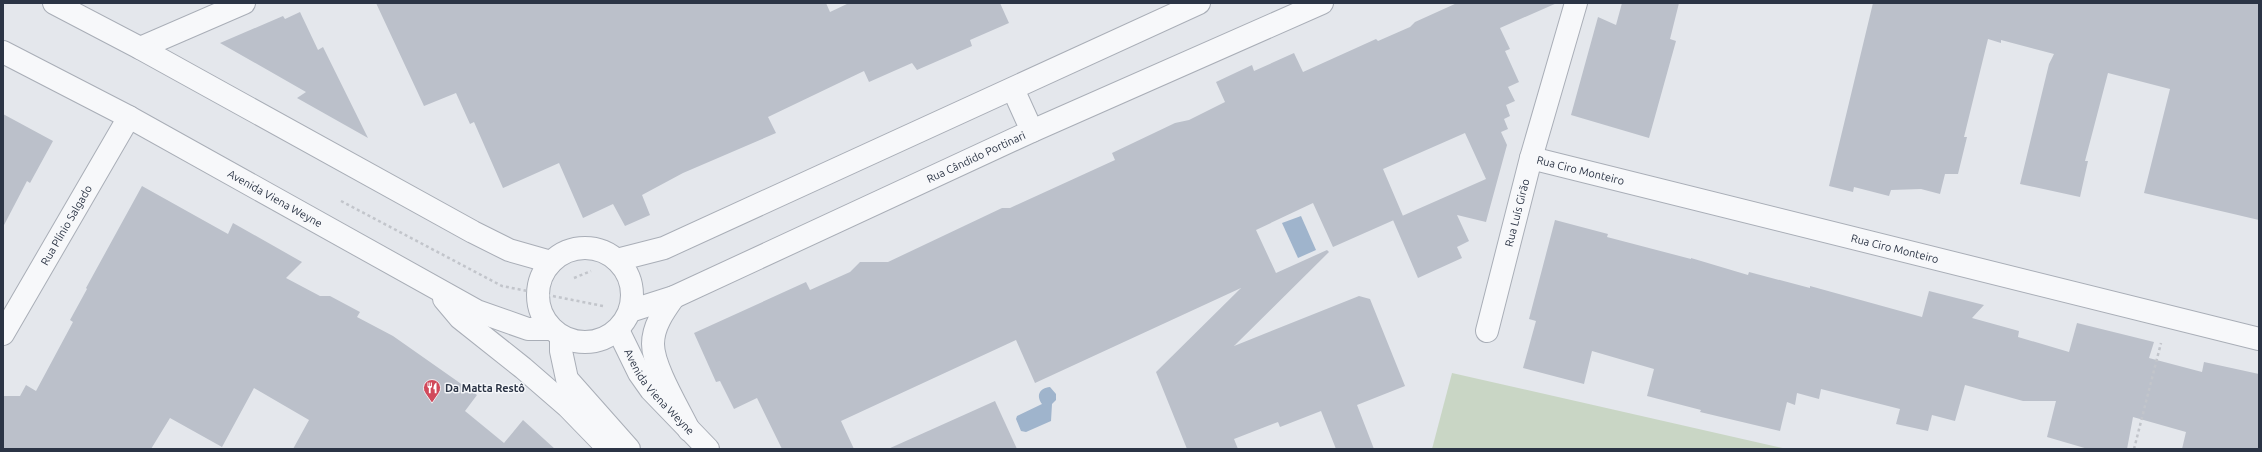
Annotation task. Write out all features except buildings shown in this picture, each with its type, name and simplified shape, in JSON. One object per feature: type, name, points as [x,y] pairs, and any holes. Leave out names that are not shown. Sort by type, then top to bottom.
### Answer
[{"type":"street","points":[[54,3],[140,48],[473,232],[510,250],[551,262]]},
{"type":"street","points":[[140,48],[244,3]]},
{"type":"street","points":[[617,260],[664,248],[1199,3]]},
{"type":"street","name":"Rua Cândido Portinari","points":[[630,311],[674,297],[1032,131],[1322,3]]},
{"type":"street","name":"Rua Luís Girão","points":[[1487,331],[1531,158],[1576,3]]},
{"type":"street","name":"Avenida Viena Weyne","points":[[3,52],[129,117],[477,311],[528,329],[556,333],[585,343],[603,340],[618,330],[639,373],[651,390],[708,449]]},
{"type":"street","points":[[1013,89],[1032,131]]},
{"type":"street","name":"Rua Plínio Salgado","points":[[3,334],[129,117]]},
{"type":"street","name":"Rua Ciro Monteiro","points":[[1531,158],[2259,339]]},
{"type":"street","points":[[618,330],[630,311],[633,293],[628,275],[617,260],[602,251],[583,248],[566,252],[551,262],[541,278],[541,314],[556,333],[567,379],[629,449]]},
{"type":"street","points":[[436,288],[460,318],[523,368],[568,407],[603,443],[614,449]]},
{"type":"street","points":[[674,297],[660,319],[653,345],[655,356],[665,382],[689,430]]},
{"type":"path","points":[[335,198],[502,286],[542,292],[630,311]]},
{"type":"path","points":[[567,281],[617,260]]},
{"type":"path","points":[[2134,449],[2167,317]]},
{"type":"green space","points":[[1452,373],[1787,449],[1432,449]]},
{"type":"water","points":[[1301,216],[1316,250],[1298,258],[1282,223]]},
{"type":"water","points":[[1050,387],[1056,394],[1056,400],[1052,404],[1051,421],[1026,432],[1021,431],[1016,419],[1017,416],[1042,404],[1039,395],[1043,389]]},
{"type":"place","name":"Da Matta Restô","points":[[432,403]]}]
